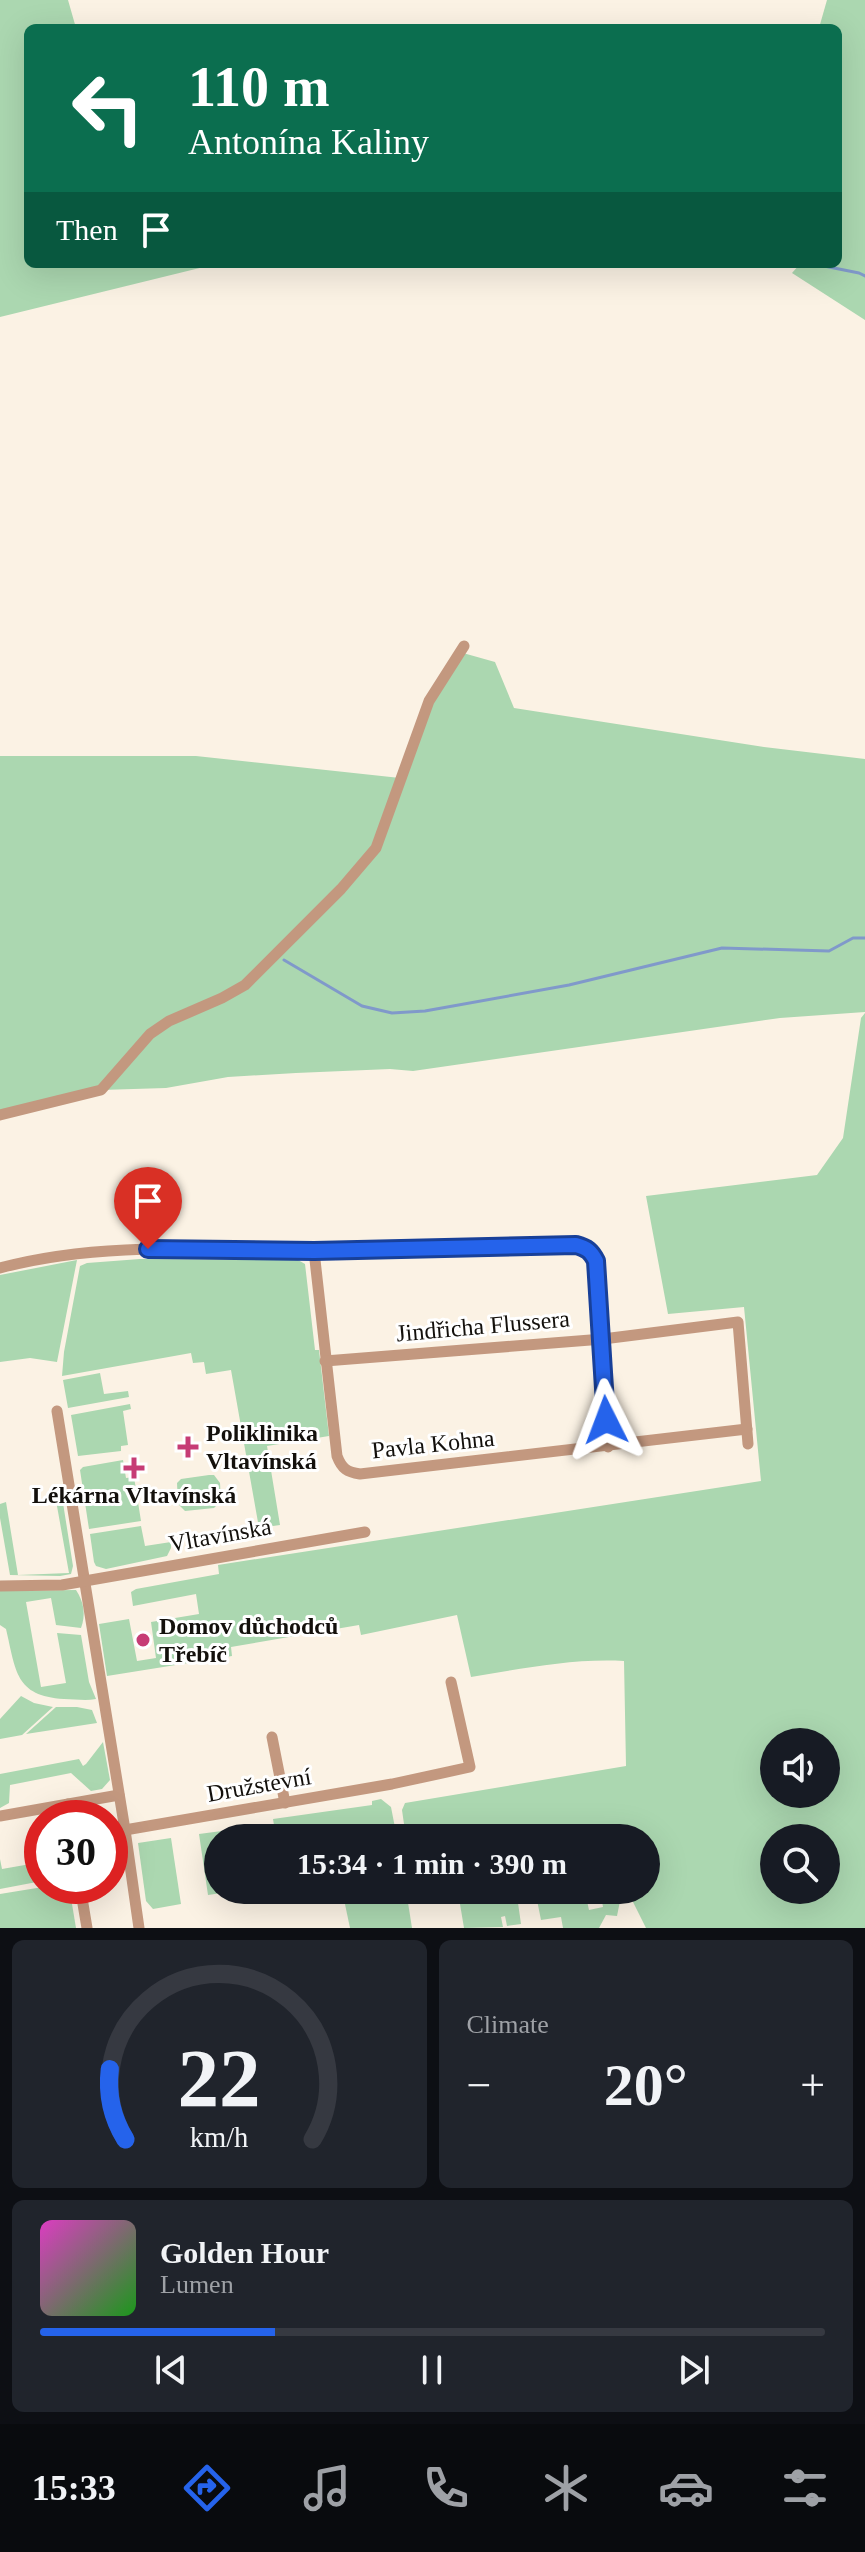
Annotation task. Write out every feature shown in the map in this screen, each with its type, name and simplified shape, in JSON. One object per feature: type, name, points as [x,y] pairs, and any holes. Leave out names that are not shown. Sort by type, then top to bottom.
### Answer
[{"type":"street","points":[[0,1115],[101,1090],[150,1034],[169,1021],[245,985],[341,889],[376,848],[429,701],[464,646]]},
{"type":"street","points":[[0,1268],[80,1253],[134,1250],[586,1247],[596,1261],[608,1447]]},
{"type":"street","name":"Pavla Kohna","points":[[314,1251],[337,1456],[348,1472],[360,1474],[747,1429]]},
{"type":"street","name":"Jindřicha Flussera","points":[[325,1361],[603,1339],[739,1316],[748,1444]]},
{"type":"street","points":[[57,1411],[120,1800]]},
{"type":"street","name":"Vltavínská","points":[[0,1586],[62,1585],[365,1532]]},
{"type":"street","name":"Družstevní","points":[[128,1829],[392,1784],[470,1767],[451,1682]]},
{"type":"street","points":[[272,1737],[285,1803]]},
{"type":"street","points":[[91,1800],[119,1795]]},
{"type":"street","points":[[0,1816],[24,1812]]},
{"type":"street","points":[[128,1851],[139,1928]]},
{"type":"street","points":[[83,1904],[87,1928]]},
{"type":"green space","points":[[0,0],[68,0],[75,24],[24,24],[24,268],[200,268],[0,317]]},
{"type":"green space","points":[[827,0],[865,0],[865,320],[792,273],[796,268],[842,268],[842,24],[820,24]]},
{"type":"green space","points":[[463,653],[495,662],[514,708],[764,747],[865,759],[865,1012],[780,1018],[413,1071],[390,1069],[228,1077],[166,1088],[101,1090],[0,1115],[0,756],[196,756],[400,778],[429,701]]},
{"type":"green space","points":[[865,1013],[865,1928],[646,1928],[634,1904],[660,1904],[660,1824],[404,1824],[402,1810],[405,1803],[626,1766],[624,1661],[566,1663],[471,1677],[457,1615],[361,1635],[359,1625],[231,1647],[232,1656],[107,1676],[99,1624],[129,1619],[137,1661],[156,1658],[151,1622],[199,1614],[196,1594],[133,1606],[131,1592],[136,1589],[219,1574],[218,1565],[761,1481],[744,1307],[668,1314],[646,1196],[817,1175],[843,1138],[861,1018]]},
{"type":"green space","points":[[140,1259],[298,1260],[305,1264],[329,1436],[267,1446],[280,1525],[259,1528],[231,1370],[206,1374],[204,1362],[193,1363],[191,1353],[62,1376],[80,1266]]},
{"type":"green space","points":[[77,1260],[57,1362],[30,1358],[0,1362],[0,1275]]},
{"type":"green space","points":[[100,1373],[104,1394],[128,1391],[129,1397],[68,1408],[63,1380]]},
{"type":"green space","points":[[130,1404],[131,1409],[123,1411],[128,1445],[121,1446],[121,1451],[78,1456],[71,1415]]},
{"type":"green space","points":[[123,1460],[126,1478],[134,1477],[141,1521],[89,1529],[80,1470]]},
{"type":"green space","points":[[214,1475],[220,1483],[221,1501],[214,1508],[185,1511],[178,1504],[177,1483],[181,1479]]},
{"type":"green space","points":[[55,1495],[62,1496],[73,1566],[71,1574],[60,1576],[10,1575],[0,1518],[0,1504],[6,1502],[18,1575],[69,1573]]},
{"type":"green space","points":[[141,1526],[145,1546],[171,1542],[167,1556],[106,1569],[96,1566],[90,1534]]},
{"type":"green space","points":[[76,1590],[83,1609],[81,1628],[56,1625],[51,1598],[26,1602],[41,1687],[66,1683],[57,1633],[81,1635],[89,1682],[96,1699],[48,1697],[27,1687],[16,1669],[6,1629],[0,1625],[0,1591]]},
{"type":"green space","points":[[21,1696],[53,1707],[22,1735],[0,1739],[0,1719]]},
{"type":"green space","points":[[56,1707],[92,1710],[97,1723],[26,1734]]},
{"type":"green space","points":[[103,1742],[110,1780],[102,1789],[91,1791],[71,1773],[10,1785],[9,1803],[0,1808],[0,1774],[79,1759],[83,1766]]},
{"type":"green space","points":[[381,1799],[391,1807],[394,1824],[274,1824],[273,1819],[372,1805],[372,1801]]},
{"type":"green space","points":[[204,1833],[204,1868],[199,1834]]},
{"type":"green space","points":[[171,1838],[181,1904],[153,1909],[146,1901],[138,1843]]},
{"type":"green space","points":[[0,1859],[2,1869],[24,1865],[24,1884],[0,1889]]},
{"type":"green space","points":[[24,1890],[24,1904],[72,1904],[76,1928],[0,1928],[0,1894]]},
{"type":"green space","points":[[345,1904],[408,1904],[412,1928],[350,1928]]},
{"type":"green space","points":[[460,1904],[518,1904],[521,1924],[507,1926],[505,1916],[501,1917],[503,1927],[464,1928]]},
{"type":"green space","points":[[538,1904],[588,1904],[589,1910],[603,1907],[602,1904],[619,1904],[617,1916],[606,1915],[599,1928],[563,1928],[561,1917],[541,1920]]},
{"type":"waterway","points":[[834,268],[865,276]]},
{"type":"waterway","points":[[284,960],[362,1006],[392,1013],[425,1011],[569,985],[722,948],[829,951],[853,938],[865,938]]},
{"type":"place","name":"Poliklinika Vltavínská","points":[[188,1447]]},
{"type":"place","name":"Lékárna Vltavínská","points":[[134,1468]]},
{"type":"place","name":"Domov důchodců Třebíč","points":[[143,1640]]},
{"type":"route","points":[[148,1249],[314,1251],[586,1247],[596,1261],[606,1420]]}]
